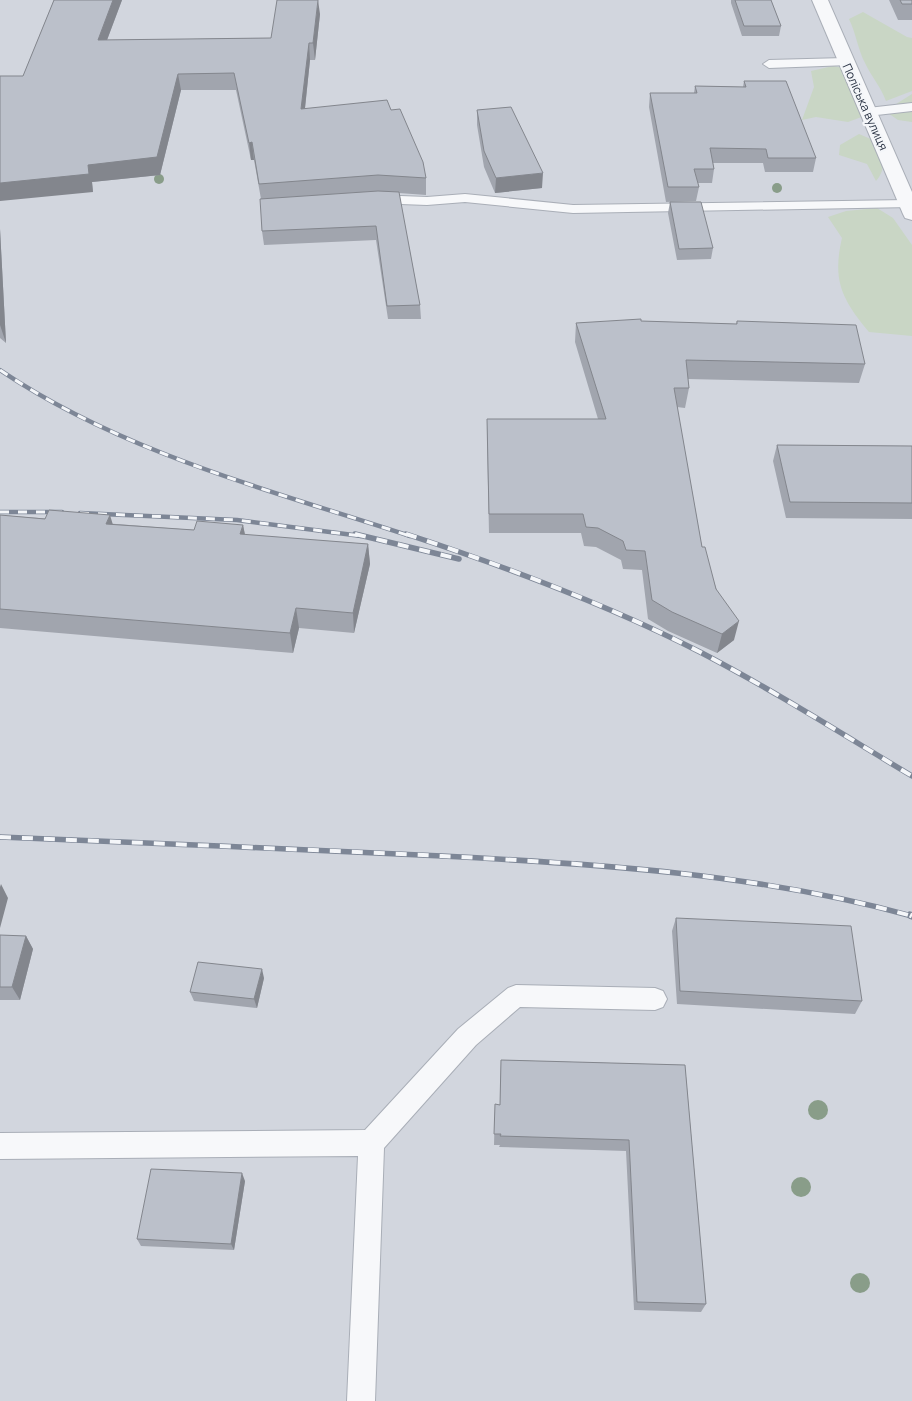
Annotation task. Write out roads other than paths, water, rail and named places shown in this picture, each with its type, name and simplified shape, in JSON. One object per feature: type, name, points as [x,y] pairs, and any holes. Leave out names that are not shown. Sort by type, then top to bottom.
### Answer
[{"type":"street","name":"Поліська вулиця","points":[[820,0],[845,62],[910,209]]},
{"type":"lane","points":[[769,64],[845,62]]},
{"type":"lane","points":[[868,112],[912,107]]},
{"type":"lane","points":[[359,200],[379,198],[428,201],[465,198],[573,210],[910,209]]},
{"type":"lane","points":[[361,1401],[371,1143],[467,1037],[516,996],[655,999]]},
{"type":"lane","points":[[0,1146],[371,1143]]},
{"type":"railway","points":[[0,370],[47,399],[147,447],[251,485],[410,536]]},
{"type":"railway","points":[[0,512],[62,512]]},
{"type":"railway","points":[[80,513],[237,520],[361,536]]},
{"type":"railway","points":[[355,534],[459,559]]},
{"type":"railway","points":[[406,534],[556,587],[665,635],[700,652],[807,712],[912,776]]},
{"type":"railway","points":[[0,837],[442,856],[620,867],[679,873],[796,890],[912,916],[910,915]]}]
